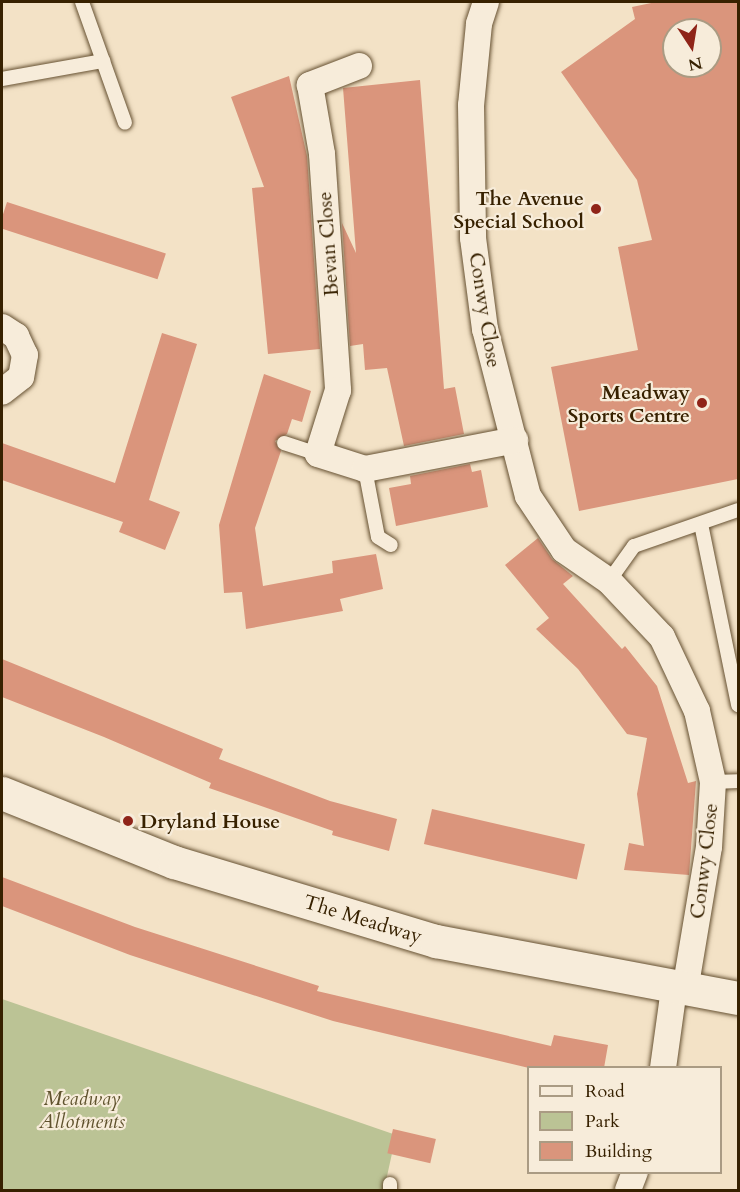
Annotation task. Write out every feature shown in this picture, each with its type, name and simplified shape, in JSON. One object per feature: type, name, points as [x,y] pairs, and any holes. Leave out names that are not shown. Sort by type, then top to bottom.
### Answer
[{"type":"street","name":"Conwy Close","points":[[486,2],[479,24],[471,105],[474,238],[485,329],[528,496],[564,550],[609,581],[662,637],[697,711],[713,782],[710,848],[663,1066]]},
{"type":"street","name":"Bevan Close","points":[[318,454],[338,390],[322,154],[310,85],[359,66]]},
{"type":"street","points":[[2,327],[16,336],[25,355],[21,376],[2,392]]},
{"type":"street","points":[[318,454],[365,469],[514,440]]},
{"type":"street","name":"The Meadway","points":[[2,793],[174,862],[425,938],[680,990],[738,998]]},
{"type":"street","points":[[628,1191],[635,1174]]},
{"type":"lane","points":[[81,2],[125,123]]},
{"type":"lane","points":[[2,80],[103,62]]},
{"type":"lane","points":[[284,443],[318,454]]},
{"type":"lane","points":[[365,469],[378,537],[391,545]]},
{"type":"lane","points":[[609,581],[634,546],[738,510]]},
{"type":"lane","points":[[701,524],[738,705]]},
{"type":"lane","points":[[713,782],[738,781]]},
{"type":"green space","name":"Meadway Allotments","points":[[2,999],[396,1135],[384,1190],[2,1190]]},
{"type":"building","points":[[656,2],[738,2],[738,479],[579,511],[551,367],[638,350],[618,247],[652,240],[637,180],[561,72],[635,19],[632,7]]},
{"type":"building","points":[[289,76],[307,156],[320,349],[268,354],[252,188],[264,187],[231,97]]},
{"type":"building","points":[[420,80],[444,389],[455,387],[464,434],[404,446],[387,368],[365,370],[363,344],[350,346],[342,223],[356,253],[343,88]]},
{"type":"building","points":[[7,202],[166,254],[157,279],[2,229],[2,217]]},
{"type":"building","points":[[162,333],[197,344],[149,500],[180,512],[165,550],[119,532],[123,522],[2,480],[2,443],[115,483]]},
{"type":"building","points":[[264,374],[311,391],[302,422],[292,419],[287,434],[275,441],[281,451],[255,528],[263,586],[333,573],[332,561],[376,554],[383,589],[340,599],[343,611],[246,629],[242,592],[224,593],[219,525]]},
{"type":"building","points":[[470,464],[472,472],[481,470],[488,507],[396,526],[389,488],[411,484],[410,476]]},
{"type":"building","points":[[538,538],[552,559],[573,576],[563,584],[622,649],[625,646],[657,686],[688,783],[696,781],[689,875],[624,870],[629,843],[644,846],[637,794],[647,738],[627,734],[578,669],[536,629],[549,618],[505,565]]},
{"type":"building","points":[[2,659],[223,749],[219,759],[330,801],[397,819],[389,851],[332,835],[333,831],[209,788],[211,783],[104,737],[2,697]]},
{"type":"building","points":[[432,809],[585,844],[577,879],[424,844]]},
{"type":"building","points":[[2,877],[135,927],[319,986],[317,991],[551,1046],[554,1035],[608,1045],[604,1066],[527,1068],[333,1021],[130,955],[2,906]]},
{"type":"building","points":[[393,1129],[436,1139],[430,1163],[387,1153]]},
{"type":"place","name":"The Avenue Special School","points":[[596,209]]},
{"type":"place","name":"Meadway Sports Centre","points":[[702,403]]},
{"type":"place","name":"Dryland House","points":[[128,821]]}]
